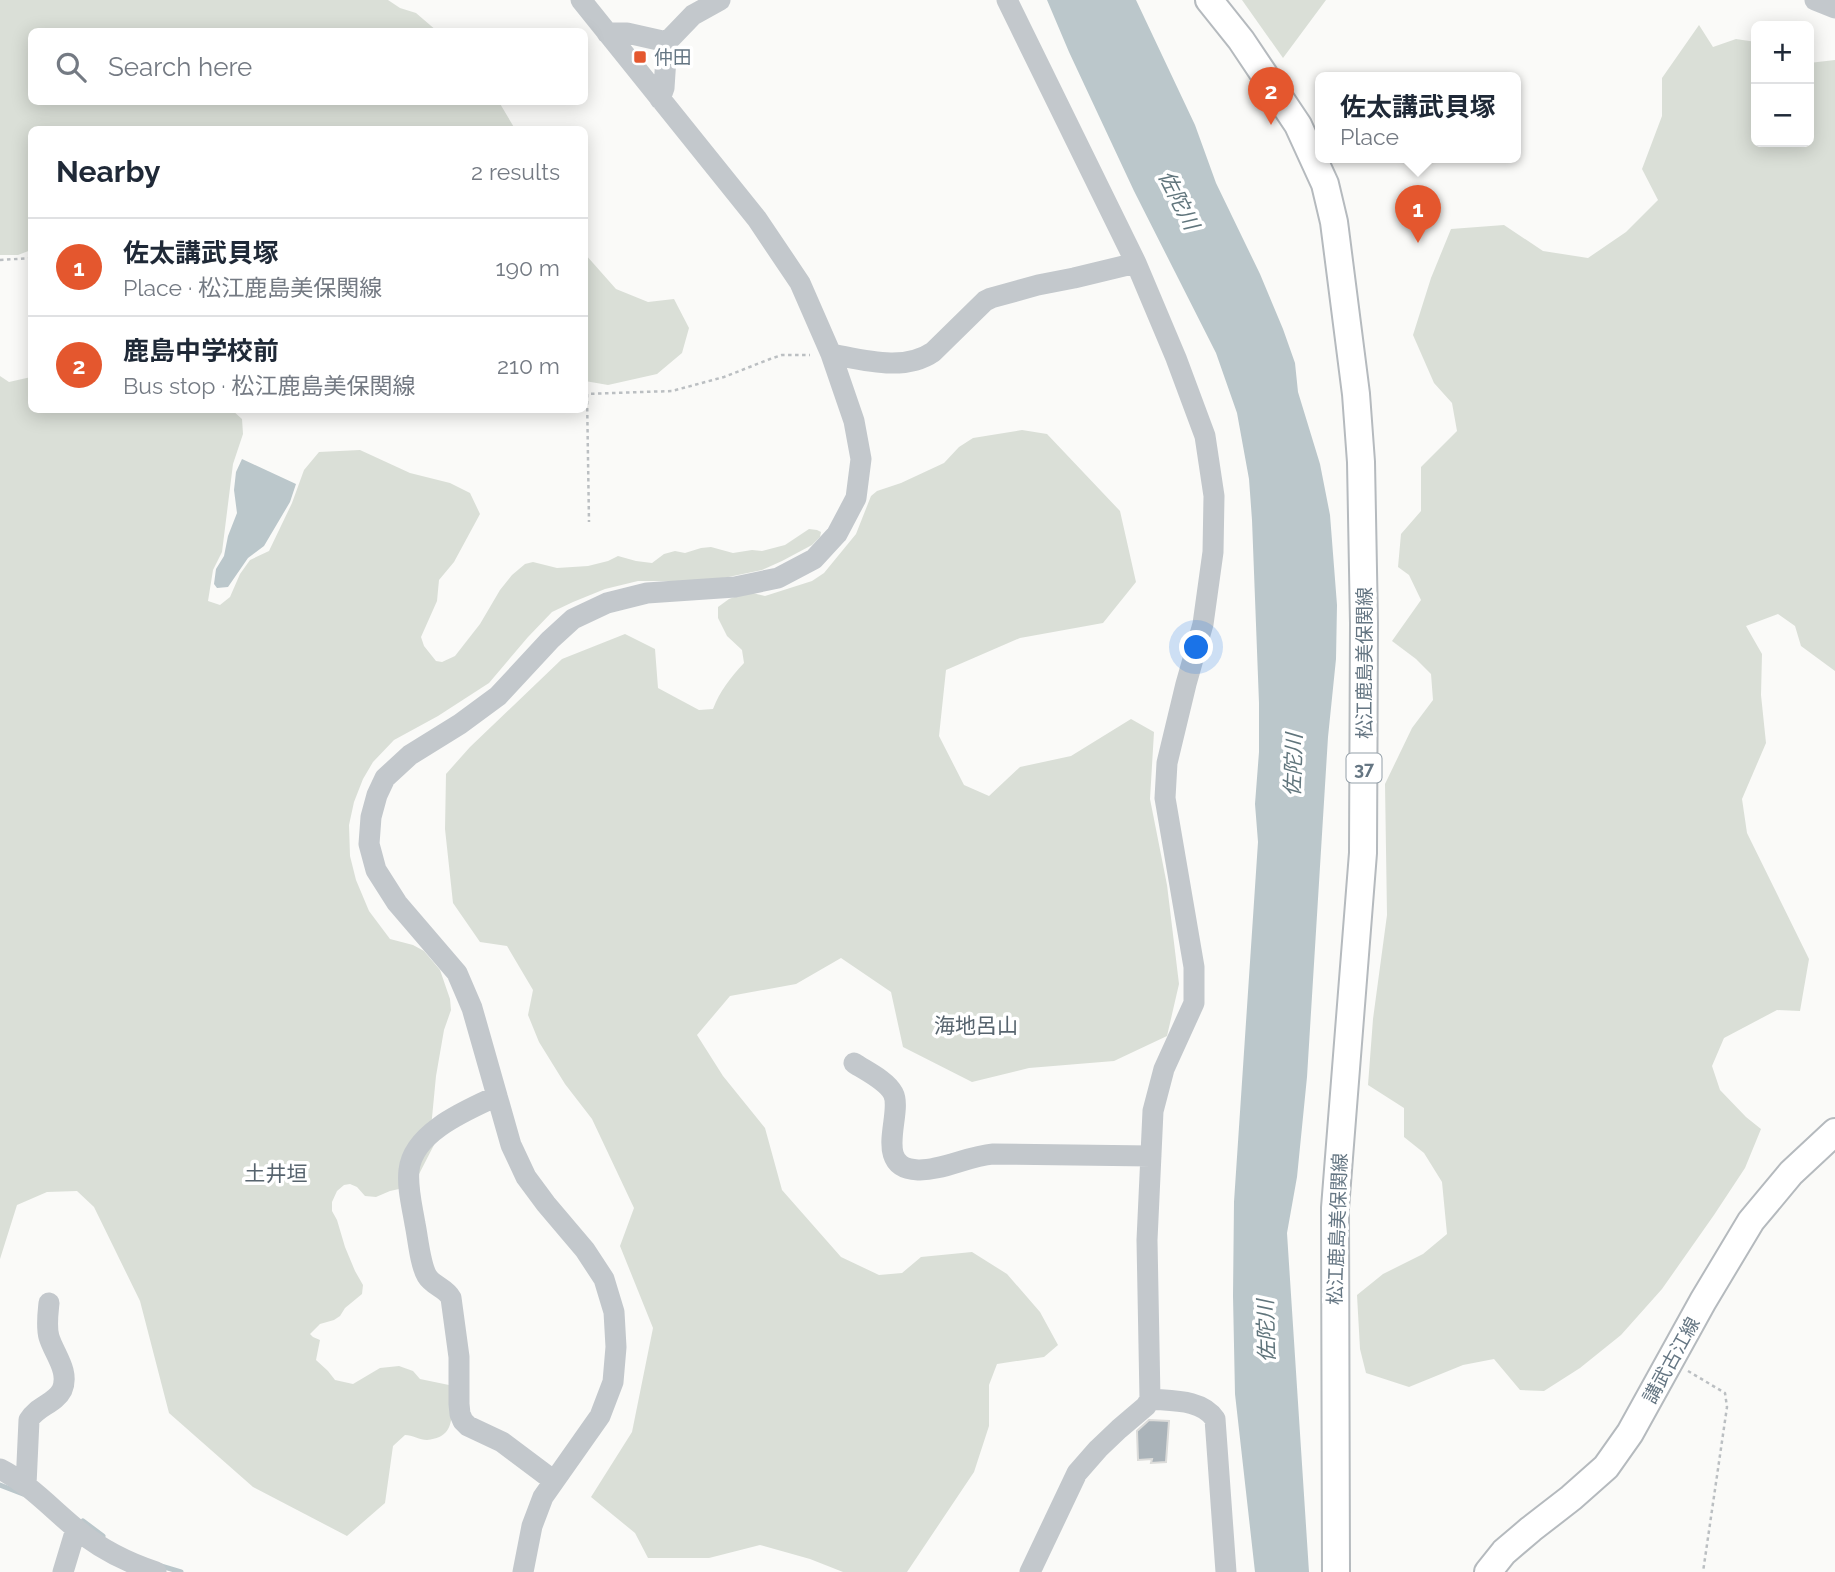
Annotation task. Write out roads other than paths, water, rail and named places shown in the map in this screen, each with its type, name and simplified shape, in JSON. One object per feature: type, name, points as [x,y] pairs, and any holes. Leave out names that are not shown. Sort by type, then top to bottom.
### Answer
[{"type":"main road","name":"松江鹿島美保関線","points":[[1209,0],[1241,40],[1298,125],[1315,162]]},
{"type":"main road","name":"松江鹿島美保関線","points":[[1315,163],[1325,184],[1336,234],[1356,394],[1361,463],[1364,623],[1363,853],[1335,1208],[1336,1572]]},
{"type":"main road","name":"講武古江線","points":[[1488,1572],[1504,1552],[1606,1467],[1630,1433],[1751,1221],[1791,1173],[1835,1132]]},
{"type":"street","points":[[523,1572],[543,1496],[600,1416],[613,1382],[616,1348],[614,1312],[604,1279],[526,1177],[511,1145],[472,1008],[457,974],[397,903],[376,870],[369,844],[370,817],[386,778],[410,755],[460,724],[498,695],[573,619],[607,603],[647,593],[735,587],[778,578],[814,559],[837,534],[856,498],[860,459],[854,421],[831,354],[800,283],[765,229],[581,0]]},
{"type":"street","points":[[660,99],[664,88],[667,42],[693,15],[720,0]]},
{"type":"street","points":[[1007,0],[1136,263],[1176,358],[1205,436],[1214,496],[1213,552],[1203,624],[1167,762],[1165,798],[1194,967],[1194,1003],[1164,1069],[1153,1111],[1147,1240],[1150,1399],[1077,1473],[1031,1572]]},
{"type":"street","points":[[1815,0],[1835,8]]},
{"type":"street","points":[[607,33],[627,33],[667,42]]},
{"type":"street","points":[[831,354],[886,363],[916,361],[933,352],[991,298],[1136,263]]},
{"type":"street","points":[[854,1063],[883,1083],[895,1096],[892,1148],[897,1162],[905,1168],[920,1170],[992,1154],[1151,1156]]},
{"type":"street","points":[[497,1096],[448,1121],[417,1148],[409,1167],[411,1205],[428,1277],[443,1287],[452,1298],[459,1357],[459,1404],[463,1421],[502,1442],[554,1481]]},
{"type":"street","points":[[32,1491],[29,1420],[34,1412],[59,1395],[64,1379],[62,1367],[48,1334],[49,1303]]},
{"type":"street","points":[[1150,1399],[1198,1406],[1211,1413],[1215,1419],[1226,1572]]},
{"type":"street","points":[[0,1469],[11,1474],[100,1547],[139,1567],[156,1572]]},
{"type":"street","points":[[63,1572],[76,1529]]},
{"type":"water","name":"佐陀川","points":[[1047,0],[1136,0],[1195,125],[1216,183],[1283,329],[1295,363],[1298,392],[1320,464],[1330,515],[1337,605],[1336,659],[1328,737],[1307,1077],[1297,1177],[1287,1233],[1309,1572],[1255,1572],[1235,1394],[1234,1202],[1258,842],[1255,804],[1259,703],[1249,479],[1237,413],[1216,353],[1134,191]]},
{"type":"water","points":[[242,459],[296,484],[290,502],[264,546],[248,558],[228,587],[217,588],[214,584],[216,569],[224,556],[237,513],[234,490],[236,472]]},
{"type":"waterway","points":[[0,1485],[23,1494]]},
{"type":"waterway","points":[[83,1521],[103,1536]]},
{"type":"waterway","points":[[161,1566],[181,1572]]},
{"type":"place","name":"仲田","points":[[640,57]]},
{"type":"place","name":"鹿島中学校前","points":[[1271,125]]},
{"type":"place","name":"佐太講武貝塚","points":[[1418,243]]},
{"type":"district","name":"海地呂山","points":[[976,1025]]},
{"type":"district","name":"土井垣","points":[[276,1173]]}]
